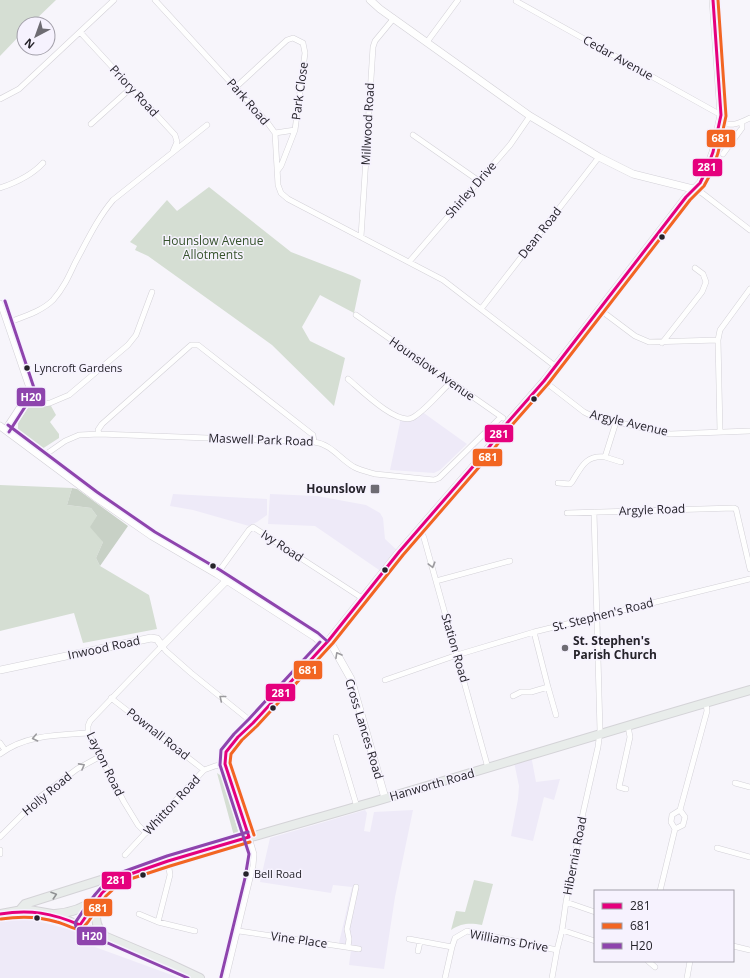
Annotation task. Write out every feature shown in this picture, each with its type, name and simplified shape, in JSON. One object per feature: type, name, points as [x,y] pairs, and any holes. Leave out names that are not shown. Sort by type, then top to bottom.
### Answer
[{"type":"main road","name":"Hanworth Road","points":[[78,924],[114,881],[124,875],[750,690]]},
{"type":"main road","name":"Hanworth Road","points":[[0,914],[19,911],[25,904],[101,880],[109,879],[114,881]]},
{"type":"main road","name":"Hanworth Road","points":[[52,914],[62,914],[72,911],[93,902],[102,895]]},
{"type":"main road","points":[[102,895],[97,911],[96,922],[98,928],[106,937]]},
{"type":"main road","points":[[78,924],[84,912],[93,902]]},
{"type":"main road","points":[[19,911],[29,910],[52,914],[200,978]]},
{"type":"street","points":[[0,99],[19,90],[114,0]]},
{"type":"street","name":"Park Road","points":[[155,0],[236,87],[275,133],[278,185],[281,192],[288,199],[444,280],[555,366]]},
{"type":"street","points":[[370,0],[530,116],[599,157],[634,174],[694,189],[702,193],[750,230]]},
{"type":"street","points":[[427,42],[458,0]]},
{"type":"street","points":[[226,978],[239,931],[253,866],[254,854],[225,764],[226,752],[238,737],[253,723],[327,643],[362,598],[483,455],[508,422],[544,381],[686,197],[700,183],[713,152],[720,119],[718,52],[713,0]]},
{"type":"street","name":"Cedar Avenue","points":[[516,1],[720,119]]},
{"type":"street","name":"Millwood Road","points":[[361,237],[372,47],[375,41],[394,18]]},
{"type":"street","name":"Priory Road","points":[[80,32],[175,135],[177,142],[171,154]]},
{"type":"street","name":"Park Close","points":[[236,87],[287,40],[293,38],[302,43],[305,53],[295,130],[278,170]]},
{"type":"street","points":[[91,124],[132,88]]},
{"type":"street","name":"Shirley Drive","points":[[409,262],[510,145],[530,116]]},
{"type":"street","points":[[720,119],[732,125],[750,118]]},
{"type":"street","points":[[723,154],[742,128],[742,122]]},
{"type":"street","points":[[7,323],[38,311],[52,301],[62,288],[102,213],[113,200],[207,125]]},
{"type":"street","name":"Park Close","points":[[275,133],[295,130]]},
{"type":"street","points":[[413,135],[479,181]]},
{"type":"street","name":"Dean Road","points":[[481,309],[599,157]]},
{"type":"street","points":[[0,188],[14,183],[43,163]]},
{"type":"street","points":[[662,343],[702,292],[706,282],[703,274],[695,268]]},
{"type":"street","points":[[720,432],[718,340],[720,330],[750,289]]},
{"type":"street","points":[[26,397],[44,404],[50,404],[69,395],[128,345],[136,335],[152,292]]},
{"type":"street","points":[[0,303],[29,388],[26,397],[3,427],[94,496],[152,536],[227,580],[315,637],[327,643]]},
{"type":"street","points":[[599,309],[635,336],[649,342],[662,343],[718,340]]},
{"type":"street","name":"Hounslow Avenue","points":[[356,315],[450,383],[508,422]]},
{"type":"street","points":[[99,434],[98,430],[102,424],[191,345],[198,345],[313,435],[314,442]]},
{"type":"street","points":[[348,379],[389,412],[406,419],[421,411],[450,383]]},
{"type":"street","name":"Argyle Avenue","points":[[544,381],[584,412],[592,416],[616,422],[670,434],[750,431]]},
{"type":"street","name":"Maswell Park Road","points":[[42,457],[65,441],[79,435],[99,434],[314,442],[326,445],[353,466],[366,472],[434,480],[439,478],[501,417]]},
{"type":"street","points":[[605,457],[616,422]]},
{"type":"street","points":[[558,483],[570,484],[588,460],[600,456],[621,462]]},
{"type":"street","name":"Argyle Road","points":[[567,513],[734,508],[736,509],[750,569]]},
{"type":"street","name":"Hibernia Road","points":[[552,978],[583,813],[598,747],[599,734],[594,512]]},
{"type":"street","name":"Ivy Road","points":[[217,574],[249,530],[253,527],[362,598]]},
{"type":"street","name":"Station Road","points":[[420,528],[488,768]]},
{"type":"street","points":[[436,581],[510,561]]},
{"type":"street","points":[[227,580],[162,646],[191,673],[253,723]]},
{"type":"street","name":"St. Stephen's Road","points":[[385,680],[457,655],[534,632],[750,580]]},
{"type":"street","points":[[534,632],[556,715]]},
{"type":"street","name":"Inwood Road","points":[[0,670],[151,638],[157,639],[162,646]]},
{"type":"street","name":"Cross Lances Road","points":[[327,643],[351,679],[385,798]]},
{"type":"street","name":"Layton Road","points":[[146,833],[138,825],[99,757],[88,733],[88,726],[90,721],[111,698],[162,646]]},
{"type":"street","points":[[513,696],[520,692],[531,692],[548,687]]},
{"type":"street","name":"Pownall Road","points":[[111,698],[204,770]]},
{"type":"street","points":[[660,890],[675,829],[671,822],[672,815],[680,810],[707,711],[706,702]]},
{"type":"street","points":[[626,789],[619,787],[630,737],[628,726]]},
{"type":"street","points":[[0,754],[24,741],[44,736],[88,733]]},
{"type":"street","points":[[336,737],[357,807]]},
{"type":"street","points":[[0,743],[5,750]]},
{"type":"street","name":"Holly Road","points":[[0,837],[40,797],[77,769],[99,757]]},
{"type":"street","name":"Whitton Road","points":[[125,855],[204,770],[225,764]]},
{"type":"street","points":[[735,783],[750,786]]},
{"type":"street","points":[[675,829],[683,825],[685,817],[680,810]]},
{"type":"street","points":[[718,848],[750,857]]},
{"type":"street","points":[[158,922],[170,875],[168,861]]},
{"type":"street","points":[[348,947],[349,939],[347,929],[356,887]]},
{"type":"street","points":[[566,902],[594,912]]},
{"type":"street","points":[[139,914],[158,922],[195,931]]},
{"type":"street","points":[[562,930],[594,942]]},
{"type":"street","name":"Vine Place","points":[[239,931],[360,949]]},
{"type":"street","name":"Williams Drive","points":[[445,978],[455,938],[467,931],[557,950]]},
{"type":"street","points":[[409,939],[452,947]]},
{"type":"street","points":[[418,951],[420,942]]},
{"type":"street","points":[[734,946],[750,950]]},
{"type":"street","points":[[649,962],[655,967]]},
{"type":"street","points":[[687,978],[690,962]]},
{"type":"shaded area","points":[[421,411],[467,444],[440,470],[434,473],[390,470],[401,418],[406,419]]},
{"type":"shaded area","points":[[72,488],[77,489],[128,526],[100,566],[96,558],[103,542],[90,527],[97,516],[91,508],[67,505]]},
{"type":"shaded area","points":[[173,494],[267,499],[267,515],[249,526],[193,510],[170,506]]},
{"type":"shaded area","points":[[270,494],[317,496],[366,505],[380,513],[383,518],[385,539],[399,552],[382,572],[315,526],[268,524]]},
{"type":"shaded area","points":[[531,755],[536,782],[560,779],[554,800],[544,797],[533,841],[511,836],[519,786],[514,762]]},
{"type":"shaded area","points":[[365,810],[367,813],[364,831],[370,832],[374,812],[413,810],[395,897],[384,969],[349,965],[351,950],[338,947],[352,887],[333,885],[331,893],[260,882],[270,838]]},
{"type":"shaded area","points":[[26,918],[79,933],[95,947],[180,978],[0,978],[0,922],[11,919]]},
{"type":"green space","points":[[0,0],[56,0],[39,16],[16,16],[16,39],[0,56]]},
{"type":"green space","name":"Hounslow Avenue Allotments","points":[[209,187],[291,252],[361,280],[354,313],[320,295],[302,327],[310,341],[345,358],[334,406],[272,345],[148,256],[135,250],[137,246],[130,242],[167,200],[177,211]]},
{"type":"green space","points":[[29,406],[51,406],[56,415],[50,422],[59,434],[59,438],[42,449],[18,430],[18,423]]},
{"type":"green space","points":[[0,485],[72,488],[67,505],[91,508],[97,516],[103,542],[96,558],[100,566],[149,595],[157,629],[83,643],[74,613],[0,631]]},
{"type":"green space","points":[[217,773],[223,777],[238,831],[234,836]]},
{"type":"green space","points":[[474,880],[493,884],[482,925],[466,924],[451,930],[456,911],[465,912]]},
{"type":"transit line","name":"281","points":[[249,837],[225,764],[226,752],[238,737],[253,723],[329,640],[399,552],[483,455],[508,422],[544,381],[686,197],[700,183],[713,152],[721,115],[713,0]]},
{"type":"transit line","name":"681","points":[[254,835],[230,763],[231,754],[242,740],[257,726],[333,643],[403,555],[487,458],[512,425],[548,384],[690,200],[704,186],[711,173],[718,153],[726,116],[718,0]]},
{"type":"transit line","name":"H20","points":[[5,301],[34,388],[30,399],[9,432]]},
{"type":"transit line","name":"H20","points":[[8,425],[97,492],[155,532],[220,570],[318,633],[327,641]]},
{"type":"transit line","name":"H20","points":[[221,977],[245,878],[249,854],[220,765],[221,750],[234,734],[320,642]]},
{"type":"transit line","name":"H20","points":[[188,978],[78,930],[75,923],[99,890],[117,874],[167,856],[248,832]]},
{"type":"transit line","name":"281","points":[[0,914],[21,912],[41,913],[80,925],[102,893],[119,878],[168,861],[249,837]]},
{"type":"transit line","name":"681","points":[[1,919],[15,917],[36,918],[50,920],[81,930],[106,896],[121,882],[250,842]]},
{"type":"place","name":"Lyncroft Gardens","points":[[27,368]]},
{"type":"place","name":"Hounslow","points":[[375,489]]},
{"type":"place","name":"St. Stephen's Parish Church","points":[[565,648]]},
{"type":"place","name":"Bell Road","points":[[246,874]]}]
